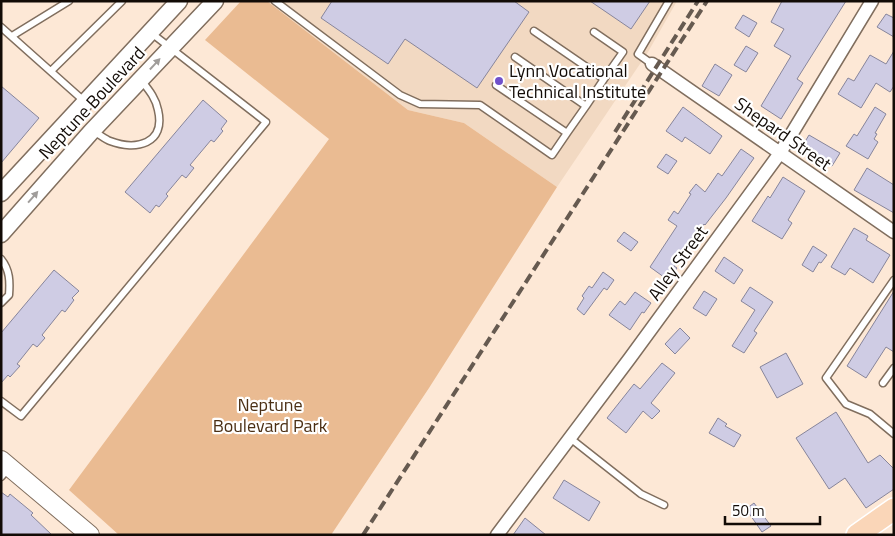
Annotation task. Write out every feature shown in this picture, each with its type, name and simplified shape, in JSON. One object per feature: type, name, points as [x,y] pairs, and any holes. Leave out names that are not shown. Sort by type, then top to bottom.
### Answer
[{"type":"highway","points":[[857,535],[894,509]]},
{"type":"main road","points":[[4,468],[90,535]]},
{"type":"street","name":"Neptune Boulevard","points":[[1,193],[179,1]]},
{"type":"street","name":"Neptune Boulevard","points":[[1,234],[92,130],[215,1]]},
{"type":"street","name":"Alley Street","points":[[497,535],[630,358],[780,153],[872,1]]},
{"type":"street","name":"Shepard Street","points":[[652,64],[894,232]]},
{"type":"lane","points":[[12,36],[69,1]]},
{"type":"lane","points":[[51,71],[122,1]]},
{"type":"lane","points":[[276,1],[400,95],[420,104],[480,105],[552,155],[623,52],[594,32]]},
{"type":"lane","points":[[652,64],[638,54],[669,1]]},
{"type":"lane","points":[[1,27],[85,101]]},
{"type":"lane","points":[[534,31],[604,79]]},
{"type":"lane","points":[[1,401],[21,416],[266,122],[150,32]]},
{"type":"lane","points":[[515,57],[586,106]]},
{"type":"lane","points":[[92,130],[111,141],[132,145],[145,144],[152,139],[159,130],[160,119],[153,96],[140,79]]},
{"type":"lane","points":[[496,85],[567,133]]},
{"type":"lane","points":[[1,259],[6,265],[10,279],[9,295],[1,303]]},
{"type":"lane","points":[[894,280],[826,378],[846,404],[870,414],[894,434]]},
{"type":"lane","points":[[883,383],[894,368]]},
{"type":"lane","points":[[570,437],[641,494],[664,505]]},
{"type":"shaded area","name":"Lynn Vocational Technical Institute","points":[[267,1],[677,1],[648,52],[557,187],[464,123],[408,110]]},
{"type":"green space","name":"Neptune Boulevard Park","points":[[241,1],[267,1],[408,110],[464,123],[557,187],[429,388],[331,535],[119,535],[69,490],[329,139],[205,40]]},
{"type":"building","points":[[332,1],[514,1],[529,12],[477,88],[405,39],[388,64],[321,18]]},
{"type":"building","points":[[590,1],[650,1],[631,29]]},
{"type":"building","points":[[782,1],[846,1],[797,79],[803,83],[781,119],[761,106],[791,56],[774,46],[784,29],[771,22]]},
{"type":"building","points":[[886,14],[894,18],[894,37],[877,27]]},
{"type":"building","points":[[743,15],[757,23],[749,37],[735,28]]},
{"type":"building","points":[[746,46],[758,53],[746,72],[734,65]]},
{"type":"building","points":[[894,51],[894,86],[890,92],[876,83],[861,108],[838,94],[848,78],[854,81],[870,55],[886,64]]},
{"type":"building","points":[[715,64],[732,75],[719,96],[702,86]]},
{"type":"building","points":[[1,86],[39,118],[1,163]]},
{"type":"building","points":[[203,100],[227,121],[221,129],[223,131],[214,142],[211,140],[190,165],[194,168],[186,178],[182,175],[166,194],[168,196],[159,207],[156,205],[150,213],[125,192]]},
{"type":"building","points":[[683,107],[722,136],[710,154],[685,137],[682,142],[666,131]]},
{"type":"building","points":[[875,107],[886,114],[875,133],[877,134],[874,139],[878,142],[868,159],[846,146],[854,134],[857,136]]},
{"type":"building","points":[[809,135],[840,153],[832,166],[800,150]]},
{"type":"building","points":[[741,149],[754,158],[674,266],[677,268],[668,280],[650,267],[677,226],[668,220],[674,211],[678,214],[696,184],[705,192],[718,173],[722,176]]},
{"type":"building","points":[[666,154],[677,161],[668,174],[657,167]]},
{"type":"building","points":[[867,168],[894,185],[894,213],[854,190]]},
{"type":"building","points":[[783,177],[805,191],[788,220],[792,223],[782,239],[752,221]]},
{"type":"building","points":[[854,228],[868,236],[866,240],[890,255],[873,283],[850,268],[845,275],[831,267]]},
{"type":"building","points":[[624,232],[638,242],[631,251],[617,241]]},
{"type":"building","points":[[813,246],[827,255],[821,263],[819,262],[813,272],[802,265]]},
{"type":"building","points":[[724,257],[743,270],[734,284],[715,271]]},
{"type":"building","points":[[54,270],[79,291],[72,298],[74,300],[65,312],[62,310],[42,335],[45,338],[37,347],[33,344],[17,364],[20,366],[10,377],[8,375],[1,383],[1,333]]},
{"type":"building","points":[[603,272],[614,280],[607,290],[604,288],[584,315],[577,309],[584,298],[582,296],[589,286],[592,288]]},
{"type":"building","points":[[750,287],[773,302],[754,331],[757,333],[744,353],[732,346],[755,310],[741,301]]},
{"type":"building","points":[[704,291],[717,299],[706,316],[693,308]]},
{"type":"building","points":[[894,291],[894,352],[886,347],[866,378],[847,366]]},
{"type":"building","points":[[635,292],[651,303],[644,313],[642,312],[630,330],[609,315],[620,301],[625,305]]},
{"type":"building","points":[[680,328],[690,338],[675,354],[665,344]]},
{"type":"building","points":[[786,353],[803,384],[777,398],[760,367]]},
{"type":"building","points":[[662,363],[675,373],[651,403],[660,411],[652,419],[643,411],[626,433],[607,418],[634,384],[640,389]]},
{"type":"building","points":[[836,412],[868,463],[880,455],[894,469],[894,489],[866,508],[845,478],[829,489],[796,438]]},
{"type":"building","points":[[718,418],[727,424],[725,426],[741,435],[734,447],[709,433]]},
{"type":"building","points":[[564,480],[600,502],[589,521],[553,498]]},
{"type":"building","points":[[1,492],[8,497],[10,494],[33,513],[31,515],[52,535],[1,535]]},
{"type":"building","points":[[754,503],[771,526],[762,532],[746,509]]},
{"type":"building","points":[[525,518],[546,535],[513,535]]},
{"type":"railway","points":[[615,132],[698,1]]},
{"type":"railway","points":[[363,535],[707,1]]},
{"type":"place","name":"Lynn Vocational Technical Institute","points":[[499,81]]}]
